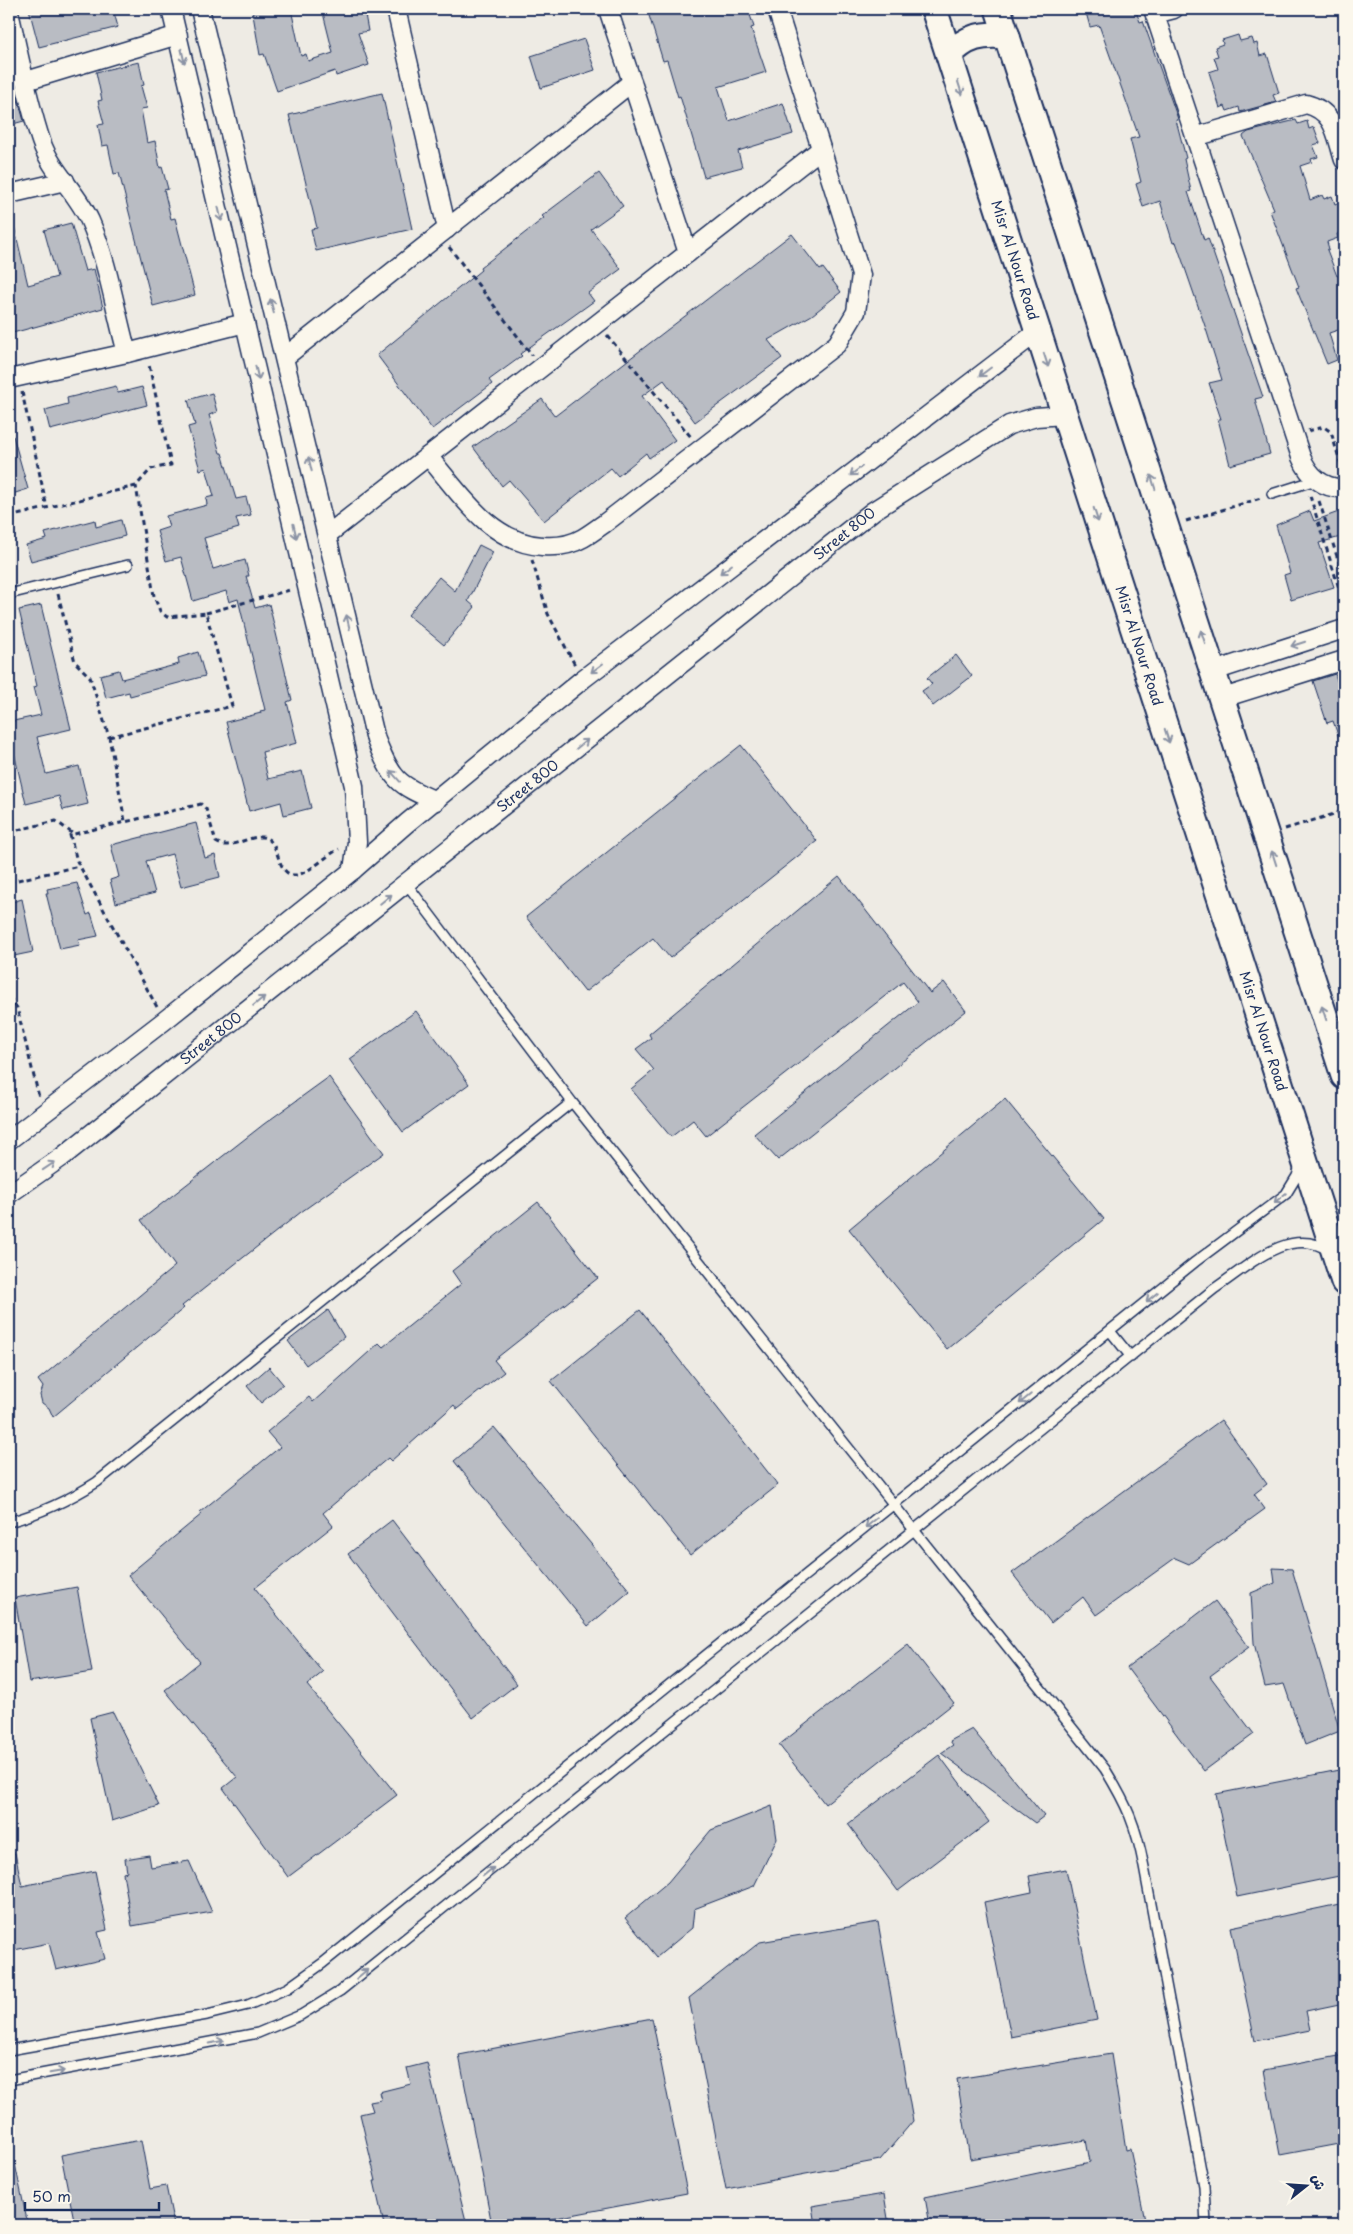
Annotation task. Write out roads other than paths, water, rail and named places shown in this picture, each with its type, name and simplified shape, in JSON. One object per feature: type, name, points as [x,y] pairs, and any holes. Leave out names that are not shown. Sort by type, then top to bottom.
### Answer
[{"type":"street","points":[[171,9],[354,786],[357,842],[353,870]]},
{"type":"street","points":[[200,9],[376,740],[388,768],[408,790],[436,800]]},
{"type":"street","points":[[396,9],[443,232]]},
{"type":"street","points":[[608,9],[688,253]]},
{"type":"street","points":[[428,456],[480,516],[501,535],[527,545],[555,547],[582,539],[837,344],[856,312],[861,275],[778,9]]},
{"type":"street","name":"Misr Al Nour Road","points":[[934,9],[1303,1156],[1340,1259],[1344,1282]]},
{"type":"street","points":[[998,9],[1168,527],[1344,1076]]},
{"type":"street","points":[[1174,9],[1154,12],[1306,470],[1312,482],[1344,488]]},
{"type":"street","points":[[9,12],[41,141],[50,163],[65,181],[86,214],[98,243],[126,353]]},
{"type":"street","points":[[949,55],[960,43],[975,36],[990,34],[1007,36]]},
{"type":"street","points":[[26,81],[178,35]]},
{"type":"street","points":[[285,357],[632,82]]},
{"type":"street","points":[[1195,137],[1306,104],[1318,107],[1328,115],[1344,160]]},
{"type":"street","points":[[328,535],[821,148]]},
{"type":"street","points":[[9,194],[65,181]]},
{"type":"street","points":[[14,378],[126,353],[245,322]]},
{"type":"street","points":[[9,1140],[353,870],[582,679],[1037,332]]},
{"type":"street","name":"Street 800","points":[[9,1194],[62,1157],[873,512],[1009,425],[1036,417],[1064,415]]},
{"type":"street","points":[[1214,671],[1344,629]]},
{"type":"street","points":[[1223,698],[1344,660]]},
{"type":"lane","points":[[1272,494],[1312,482]]},
{"type":"lane","points":[[9,594],[128,564]]},
{"type":"lane","points":[[406,883],[572,1102],[1104,1769],[1124,1799],[1137,1832],[1141,1849],[1204,2186],[1206,2225]]},
{"type":"lane","points":[[9,1522],[36,1514],[68,1501],[97,1482],[572,1102]]},
{"type":"lane","points":[[9,2050],[207,2015],[248,2005],[288,1988],[323,1964],[1195,1262],[1286,1194],[1297,1176],[1303,1156]]},
{"type":"lane","points":[[9,2080],[249,2035],[308,2010],[340,1991],[1214,1289],[1262,1257],[1286,1244],[1302,1241],[1312,1242],[1322,1246],[1340,1259]]},
{"type":"lane","points":[[1110,1331],[1130,1357]]}]
